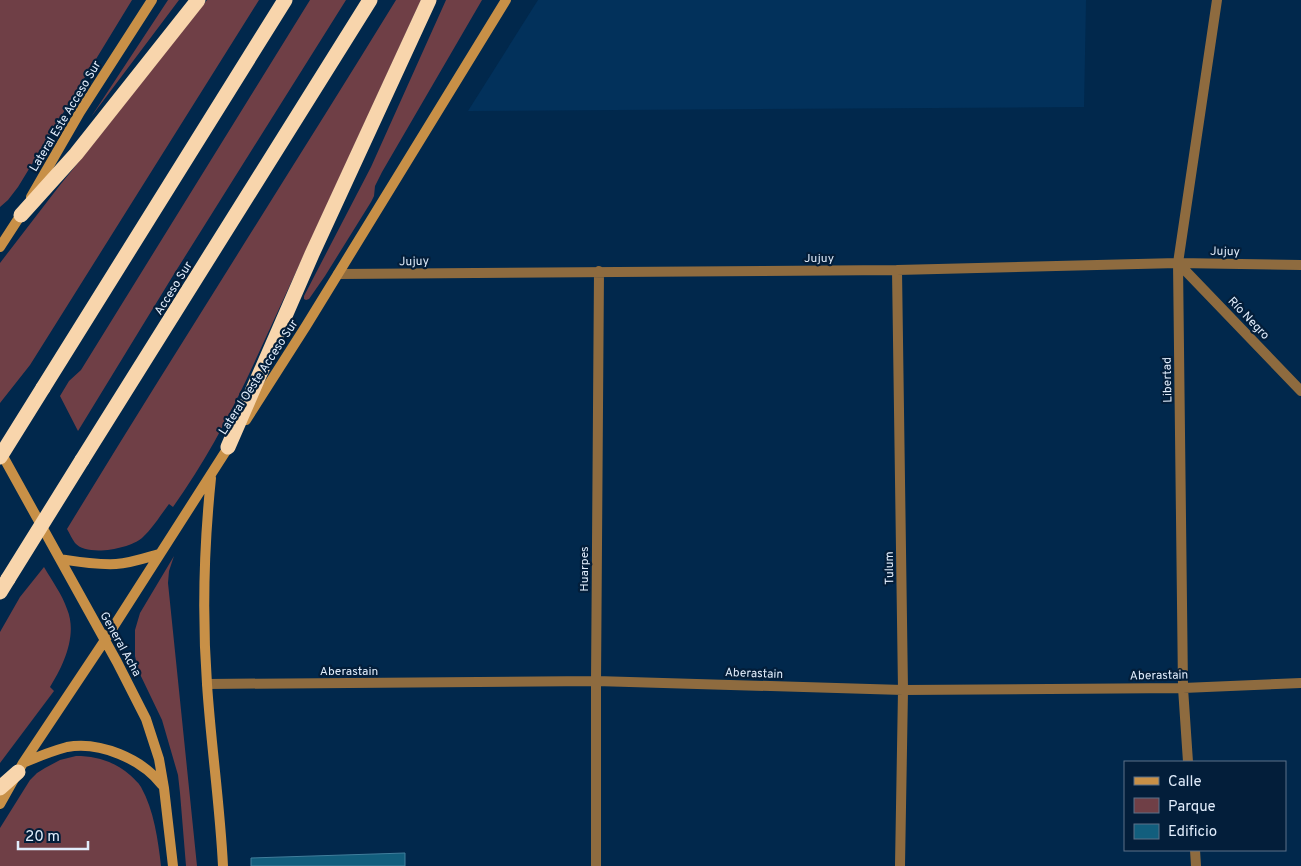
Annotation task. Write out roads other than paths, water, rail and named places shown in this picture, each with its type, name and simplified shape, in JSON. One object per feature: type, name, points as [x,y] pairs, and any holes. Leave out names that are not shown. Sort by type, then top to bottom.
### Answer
[{"type":"highway","points":[[21,215],[82,146],[198,0]]},
{"type":"highway","points":[[0,457],[285,0]]},
{"type":"highway","name":"Acceso Sur","points":[[0,592],[370,0]]},
{"type":"highway","points":[[228,447],[312,254],[429,0]]},
{"type":"highway","points":[[0,788],[20,768]]},
{"type":"street","name":"Lateral Este Acceso Sur","points":[[0,247],[21,215],[80,112],[152,0]]},
{"type":"street","name":"Lateral Oeste Acceso Sur","points":[[0,804],[20,768],[105,640],[306,326],[506,0]]},
{"type":"street","name":"Libertad","points":[[1188,761],[1183,688],[1178,263],[1217,0]]},
{"type":"street","points":[[0,234],[11,230]]},
{"type":"street","name":"Jujuy","points":[[338,274],[897,270],[1178,263],[1301,265]]},
{"type":"street","name":"Río Negro","points":[[1178,263],[1301,390]]},
{"type":"street","name":"Tulum","points":[[897,270],[903,690],[900,866]]},
{"type":"street","name":"Huarpes","points":[[596,866],[599,272]]},
{"type":"street","name":"General Acha","points":[[0,450],[130,685],[146,719],[156,750],[164,788],[174,866]]},
{"type":"street","points":[[211,475],[204,564],[206,684],[223,866]]},
{"type":"street","points":[[60,559],[86,564],[117,564],[132,562],[159,554]]},
{"type":"street","name":"Aberastain","points":[[206,684],[596,681],[903,690],[1183,688],[1301,683]]},
{"type":"street","points":[[20,768],[49,753],[67,747],[84,746],[118,752],[155,776],[164,788]]},
{"type":"street","points":[[1195,851],[1196,866]]}]
